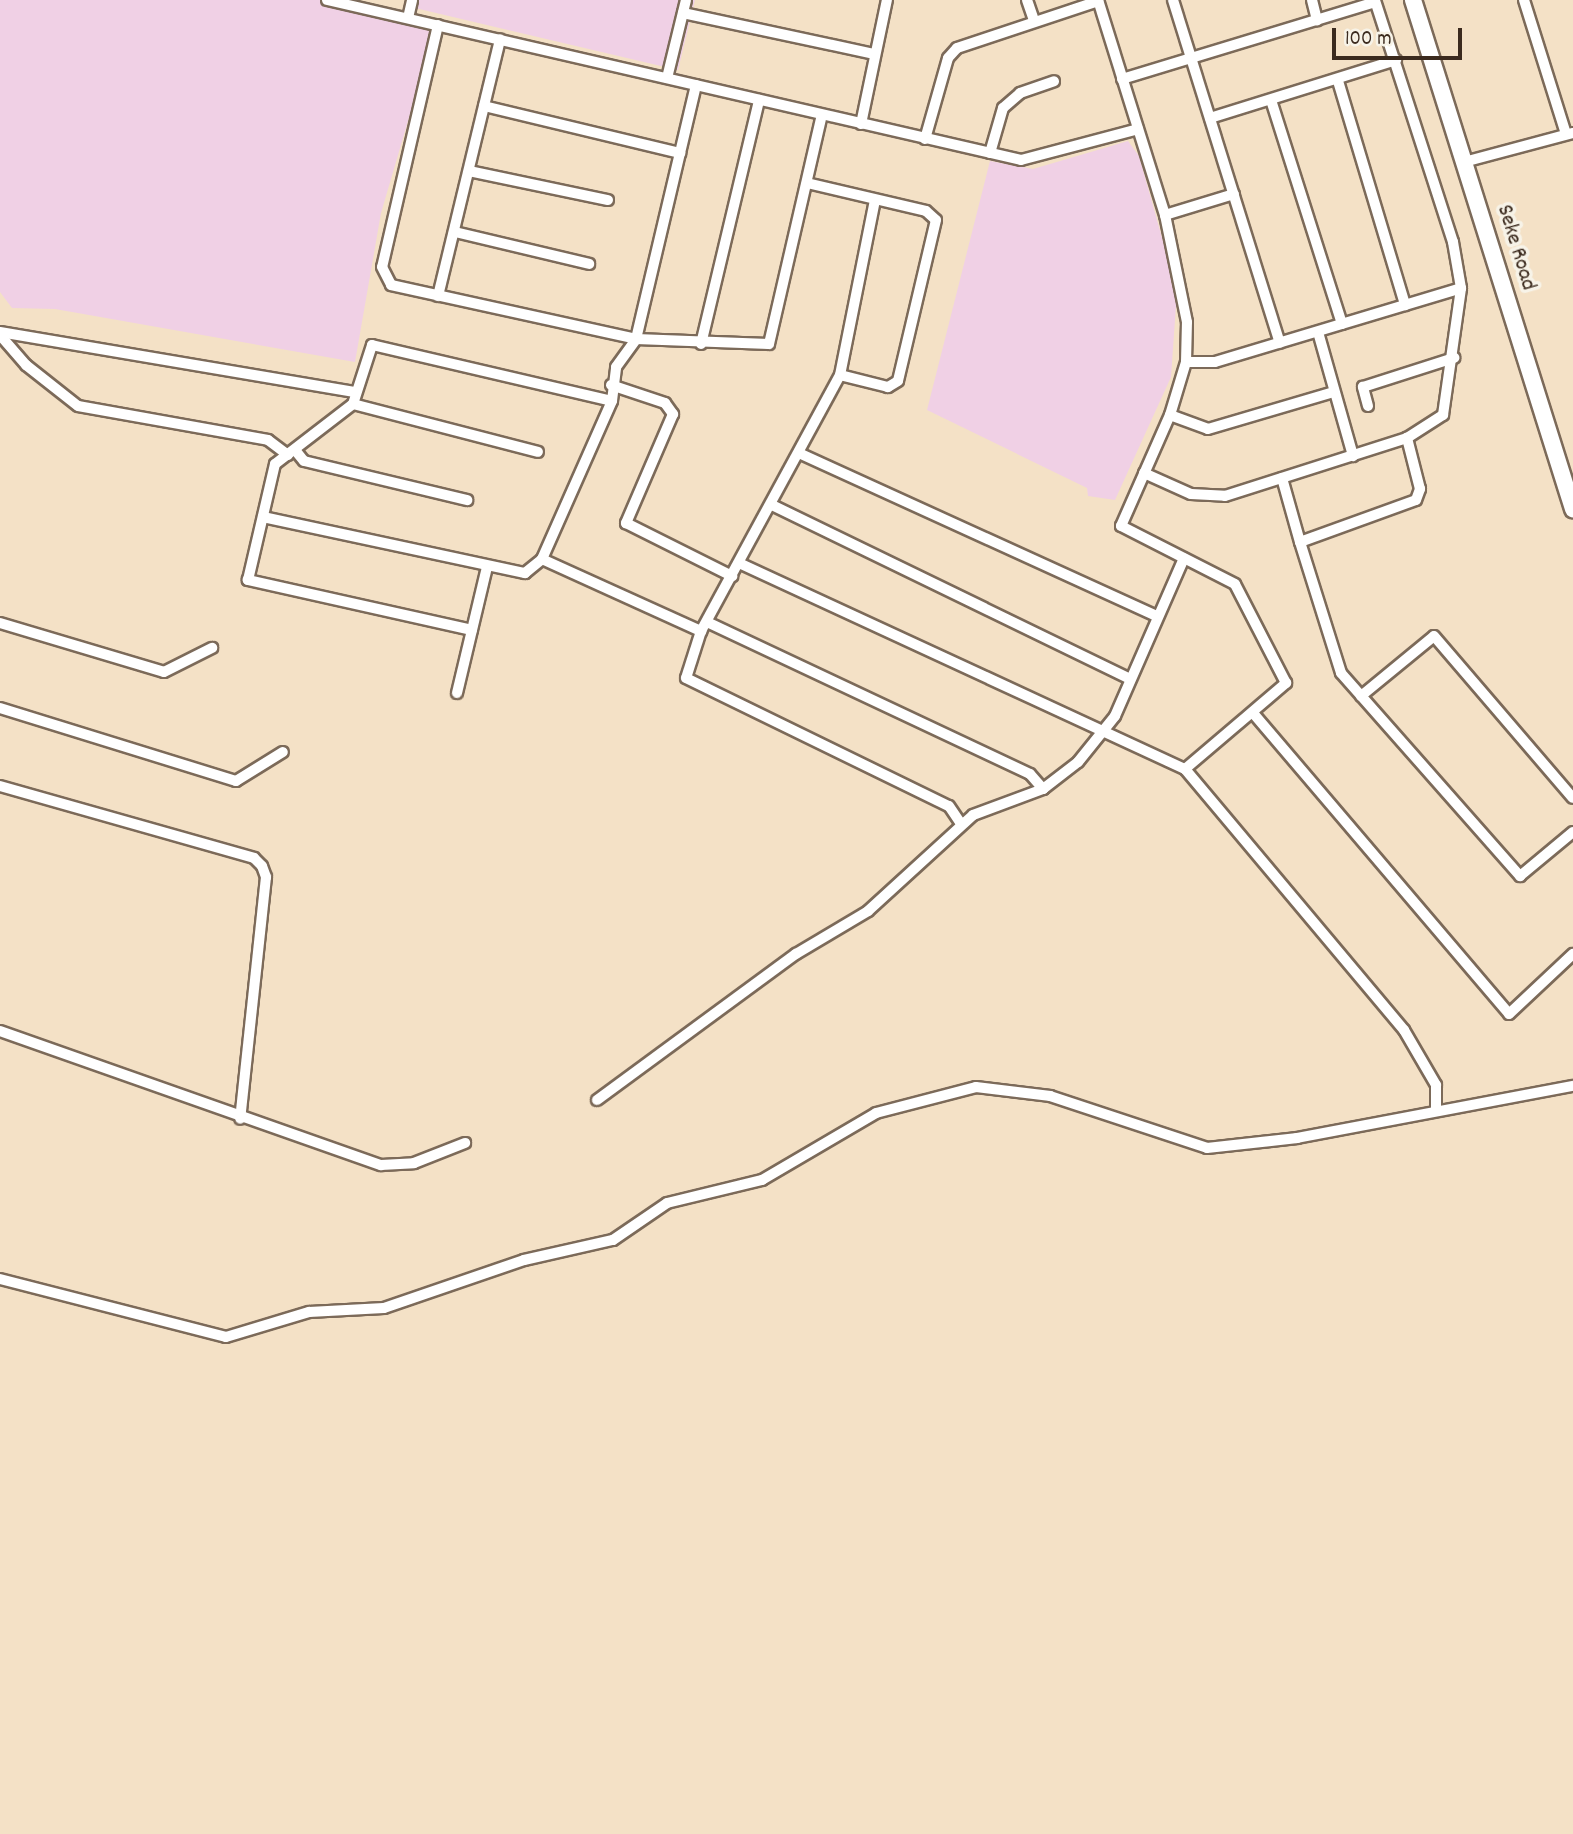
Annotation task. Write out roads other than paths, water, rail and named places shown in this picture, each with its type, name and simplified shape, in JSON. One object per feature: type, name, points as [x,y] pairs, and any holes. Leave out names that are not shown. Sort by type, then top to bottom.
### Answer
[{"type":"main road","name":"Seke Road","points":[[1413,0],[1573,509]]},
{"type":"street","points":[[327,0],[348,2],[990,153],[1032,159],[1138,129]]},
{"type":"street","points":[[408,18],[412,0]]},
{"type":"street","points":[[667,78],[686,0]]},
{"type":"street","points":[[861,124],[887,0]]},
{"type":"street","points":[[1027,0],[1034,20]]},
{"type":"street","points":[[925,139],[948,58],[968,42],[1098,0],[1165,215],[1183,286],[1186,362],[1170,415],[1121,526],[1235,584],[1286,683],[1185,769]]},
{"type":"street","points":[[1173,0],[1280,343]]},
{"type":"street","points":[[1312,0],[1317,19]]},
{"type":"street","points":[[1464,162],[1570,134],[1524,0]]},
{"type":"street","points":[[1122,79],[1191,54],[1375,1],[1396,60],[1461,288],[1454,358],[1443,415],[1407,438],[1209,498],[1144,473]]},
{"type":"street","points":[[682,13],[875,54]]},
{"type":"street","points":[[438,25],[381,274],[391,285],[636,339],[759,348],[772,341],[822,115]]},
{"type":"street","points":[[438,296],[500,39]]},
{"type":"street","points":[[1210,118],[1396,60]]},
{"type":"street","points":[[1338,80],[1405,305]]},
{"type":"street","points":[[990,153],[1003,108],[1020,93],[1054,81]]},
{"type":"street","points":[[263,517],[486,567],[499,562],[514,575],[542,559],[612,401],[611,385],[636,339],[696,85]]},
{"type":"street","points":[[701,344],[759,100]]},
{"type":"street","points":[[1271,100],[1342,324]]},
{"type":"street","points":[[484,106],[680,153]]},
{"type":"street","points":[[469,171],[607,200]]},
{"type":"street","points":[[807,183],[926,211],[935,225],[898,381],[888,387],[840,375]]},
{"type":"street","points":[[1165,215],[1234,194]]},
{"type":"street","points":[[875,200],[840,375],[774,506],[704,626],[686,678],[949,806],[961,824]]},
{"type":"street","points":[[455,232],[589,264]]},
{"type":"street","points":[[1186,362],[1215,362],[1461,288]]},
{"type":"street","points":[[1318,332],[1353,456]]},
{"type":"street","points":[[0,333],[356,392]]},
{"type":"street","points":[[0,333],[26,365],[78,406],[268,440],[303,461],[467,500]]},
{"type":"street","points":[[472,630],[248,580],[275,464],[353,404],[366,351],[381,343],[612,401]]},
{"type":"street","points":[[1368,406],[1363,387],[1454,358]]},
{"type":"street","points":[[611,385],[665,403],[673,414],[626,523],[732,576]]},
{"type":"street","points":[[1170,415],[1208,429],[1334,392]]},
{"type":"street","points":[[353,404],[538,452]]},
{"type":"street","points":[[1300,541],[1416,500],[1420,489],[1407,438]]},
{"type":"street","points":[[801,454],[1157,616]]},
{"type":"street","points":[[1282,478],[1331,656],[1361,696],[1520,876],[1573,832]]},
{"type":"street","points":[[774,506],[1130,679]]},
{"type":"street","points":[[597,1100],[796,954],[868,911],[961,824],[1000,800],[1043,789],[1106,732],[1184,558]]},
{"type":"street","points":[[542,559],[704,626],[1030,774],[1043,789]]},
{"type":"street","points":[[739,563],[1185,769],[1404,1030],[1436,1085],[1436,1108]]},
{"type":"street","points":[[457,693],[486,567]]},
{"type":"street","points":[[0,623],[164,672],[212,648]]},
{"type":"street","points":[[1361,696],[1434,636],[1573,798]]},
{"type":"street","points":[[0,708],[236,781],[283,752]]},
{"type":"street","points":[[1253,713],[1509,1014],[1573,954]]},
{"type":"street","points":[[0,786],[262,866],[266,877],[240,1119]]},
{"type":"street","points":[[0,1031],[240,1119],[381,1165],[414,1163],[465,1143]]},
{"type":"street","points":[[0,1279],[226,1336],[309,1312],[327,1316],[384,1308],[524,1260],[613,1240],[667,1203],[762,1180],[876,1113],[976,1087],[1050,1096],[1207,1148],[1297,1138],[1436,1108],[1573,1086]]}]
